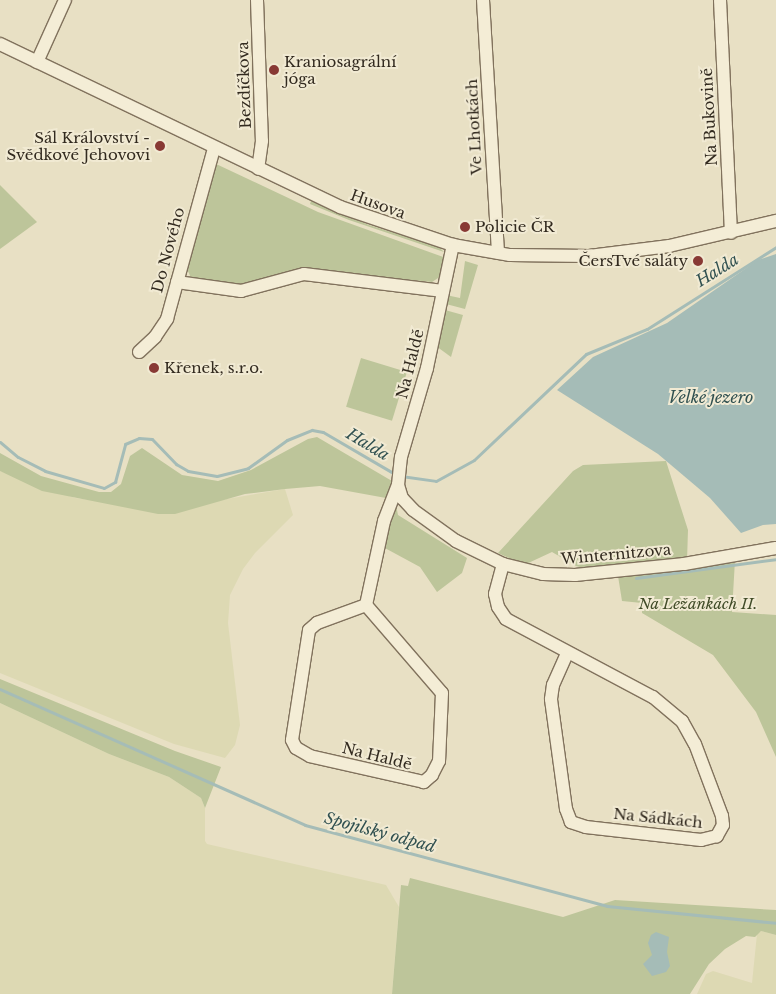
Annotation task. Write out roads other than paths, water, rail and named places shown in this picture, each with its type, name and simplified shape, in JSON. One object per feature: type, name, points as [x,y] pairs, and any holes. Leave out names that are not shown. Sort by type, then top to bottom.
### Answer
[{"type":"street","points":[[37,62],[64,0]]},
{"type":"street","name":"Bezdíčkova","points":[[257,0],[262,141],[258,169]]},
{"type":"street","name":"Ve Lhotkách","points":[[483,0],[498,253]]},
{"type":"street","name":"Na Bukovině","points":[[720,0],[731,232]]},
{"type":"street","name":"Husova","points":[[0,44],[258,169],[366,218],[453,245],[498,253],[558,257],[610,255],[731,232],[776,221]]},
{"type":"street","name":"Do Nového","points":[[138,352],[164,325],[214,148]]},
{"type":"street","name":"Na Haldě","points":[[366,606],[384,521],[398,485],[400,463],[427,368],[453,245]]},
{"type":"street","points":[[176,282],[241,291],[304,274],[443,291]]},
{"type":"street","name":"Winternitzova","points":[[398,485],[402,498],[422,518],[456,541],[503,564],[543,574],[574,576],[684,564],[776,548]]},
{"type":"street","name":"Na Sádkách","points":[[503,564],[495,594],[501,613],[518,627],[653,697],[682,721],[694,744],[722,816],[723,825],[717,836],[701,840],[586,828],[571,822],[566,809],[551,699],[553,685],[567,653]]},
{"type":"street","name":"Na Haldě","points":[[366,606],[442,693],[439,761],[432,775],[424,782],[310,756],[296,748],[292,740],[309,630],[317,624],[366,606]]},
{"type":"water","name":"Velké jezero","points":[[776,254],[776,524],[763,525],[741,533],[710,498],[658,454],[557,390],[593,357],[667,323],[758,260]]},
{"type":"water","points":[[656,932],[669,937],[667,952],[670,966],[666,972],[652,976],[643,964],[652,955],[648,943],[651,935]]},
{"type":"waterway","name":"Halda","points":[[401,476],[436,481],[474,460],[586,354],[647,329],[776,247]]},
{"type":"waterway","name":"Halda","points":[[0,442],[18,457],[45,471],[104,488],[115,482],[125,444],[139,438],[152,439],[176,464],[188,471],[217,476],[248,468],[287,440],[312,430],[323,432],[395,474]]},
{"type":"waterway","points":[[636,578],[776,559]]},
{"type":"waterway","name":"Spojilský odpad","points":[[0,689],[305,825],[607,906],[776,923]]},
{"type":"place","name":"Kraniosagrální jóga","points":[[274,70]]},
{"type":"place","name":"Sál Království - Svědkové Jehovovi","points":[[160,146]]},
{"type":"place","name":"Policie ČR","points":[[465,227]]},
{"type":"place","name":"ČersTvé saláty","points":[[698,261]]},
{"type":"place","name":"Křenek, s.r.o.","points":[[154,368]]},
{"type":"park label","name":"Na Ležánkách II.","points":[[698,604]]}]
